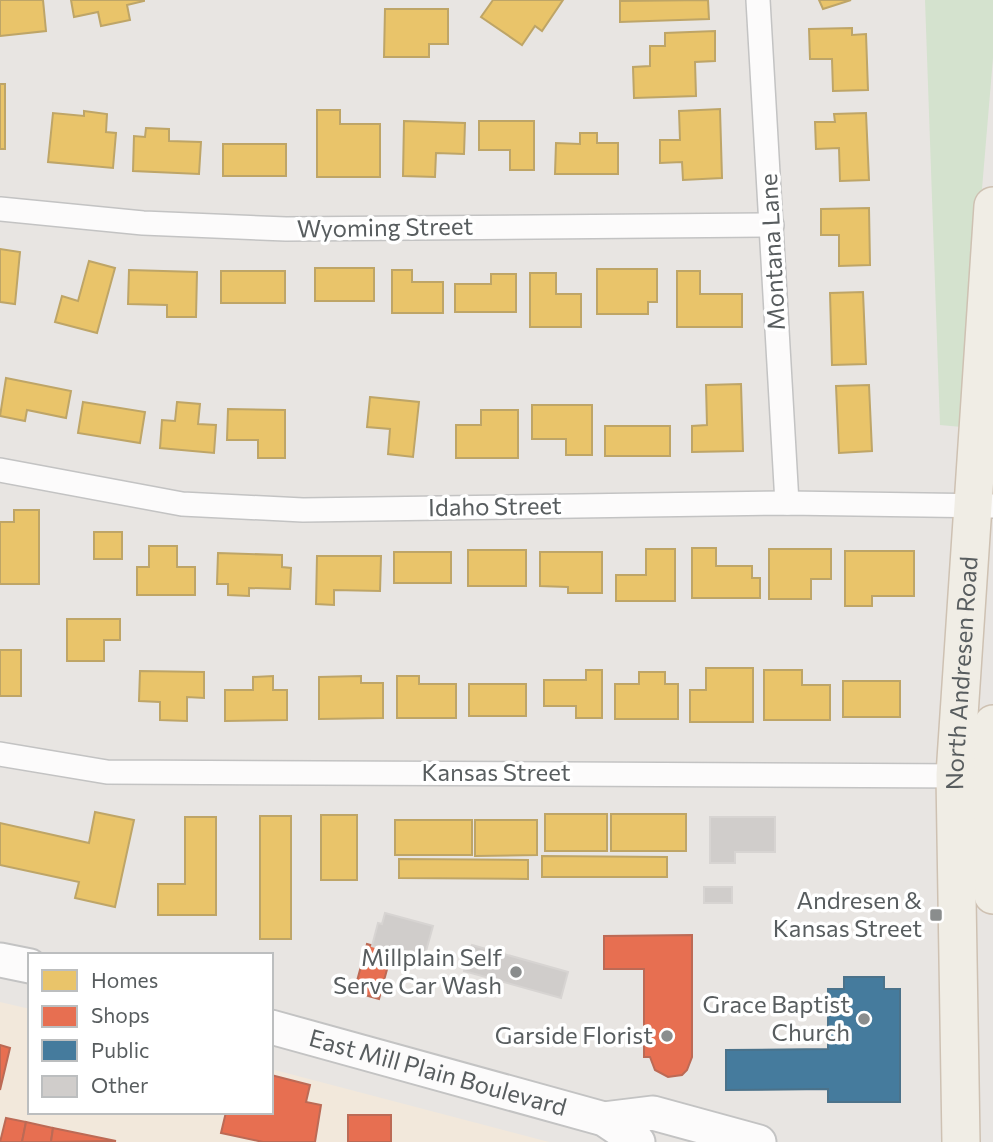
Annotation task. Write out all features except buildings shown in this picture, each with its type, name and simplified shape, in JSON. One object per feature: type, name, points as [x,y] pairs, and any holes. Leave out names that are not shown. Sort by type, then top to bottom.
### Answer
[{"type":"main road","name":"North Andresen Road","points":[[961,1142],[979,776],[982,505],[993,206]]},
{"type":"main road","name":"North Andresen Road","points":[[993,724],[979,776],[993,895]]},
{"type":"main road","points":[[0,960],[28,966]]},
{"type":"main road","name":"East Mill Plain Boulevard","points":[[273,1028],[604,1119],[638,1142]]},
{"type":"main road","name":"East Mill Plain Boulevard","points":[[604,1119],[653,1113],[759,1142]]},
{"type":"street","name":"Montana Lane","points":[[758,0],[786,503]]},
{"type":"street","name":"Wyoming Street","points":[[0,209],[143,223],[286,229],[772,225]]},
{"type":"street","name":"Idaho Street","points":[[0,470],[181,504],[303,510],[786,503],[982,505]]},
{"type":"street","name":"Kansas Street","points":[[0,754],[107,772],[979,776]]},
{"type":"shaded area","points":[[0,1002],[28,1009],[28,1114],[273,1114],[273,1070],[549,1142],[0,1142]]},
{"type":"green space","points":[[925,0],[993,0],[993,58],[962,427],[940,425]]},
{"type":"place","name":"Andresen & Kansas Street","points":[[936,915]]},
{"type":"place","name":"Millplain Self Serve Car Wash","points":[[516,972]]},
{"type":"place","name":"Grace Baptist Church","points":[[864,1019]]},
{"type":"place","name":"Garside Florist","points":[[667,1036]]}]
